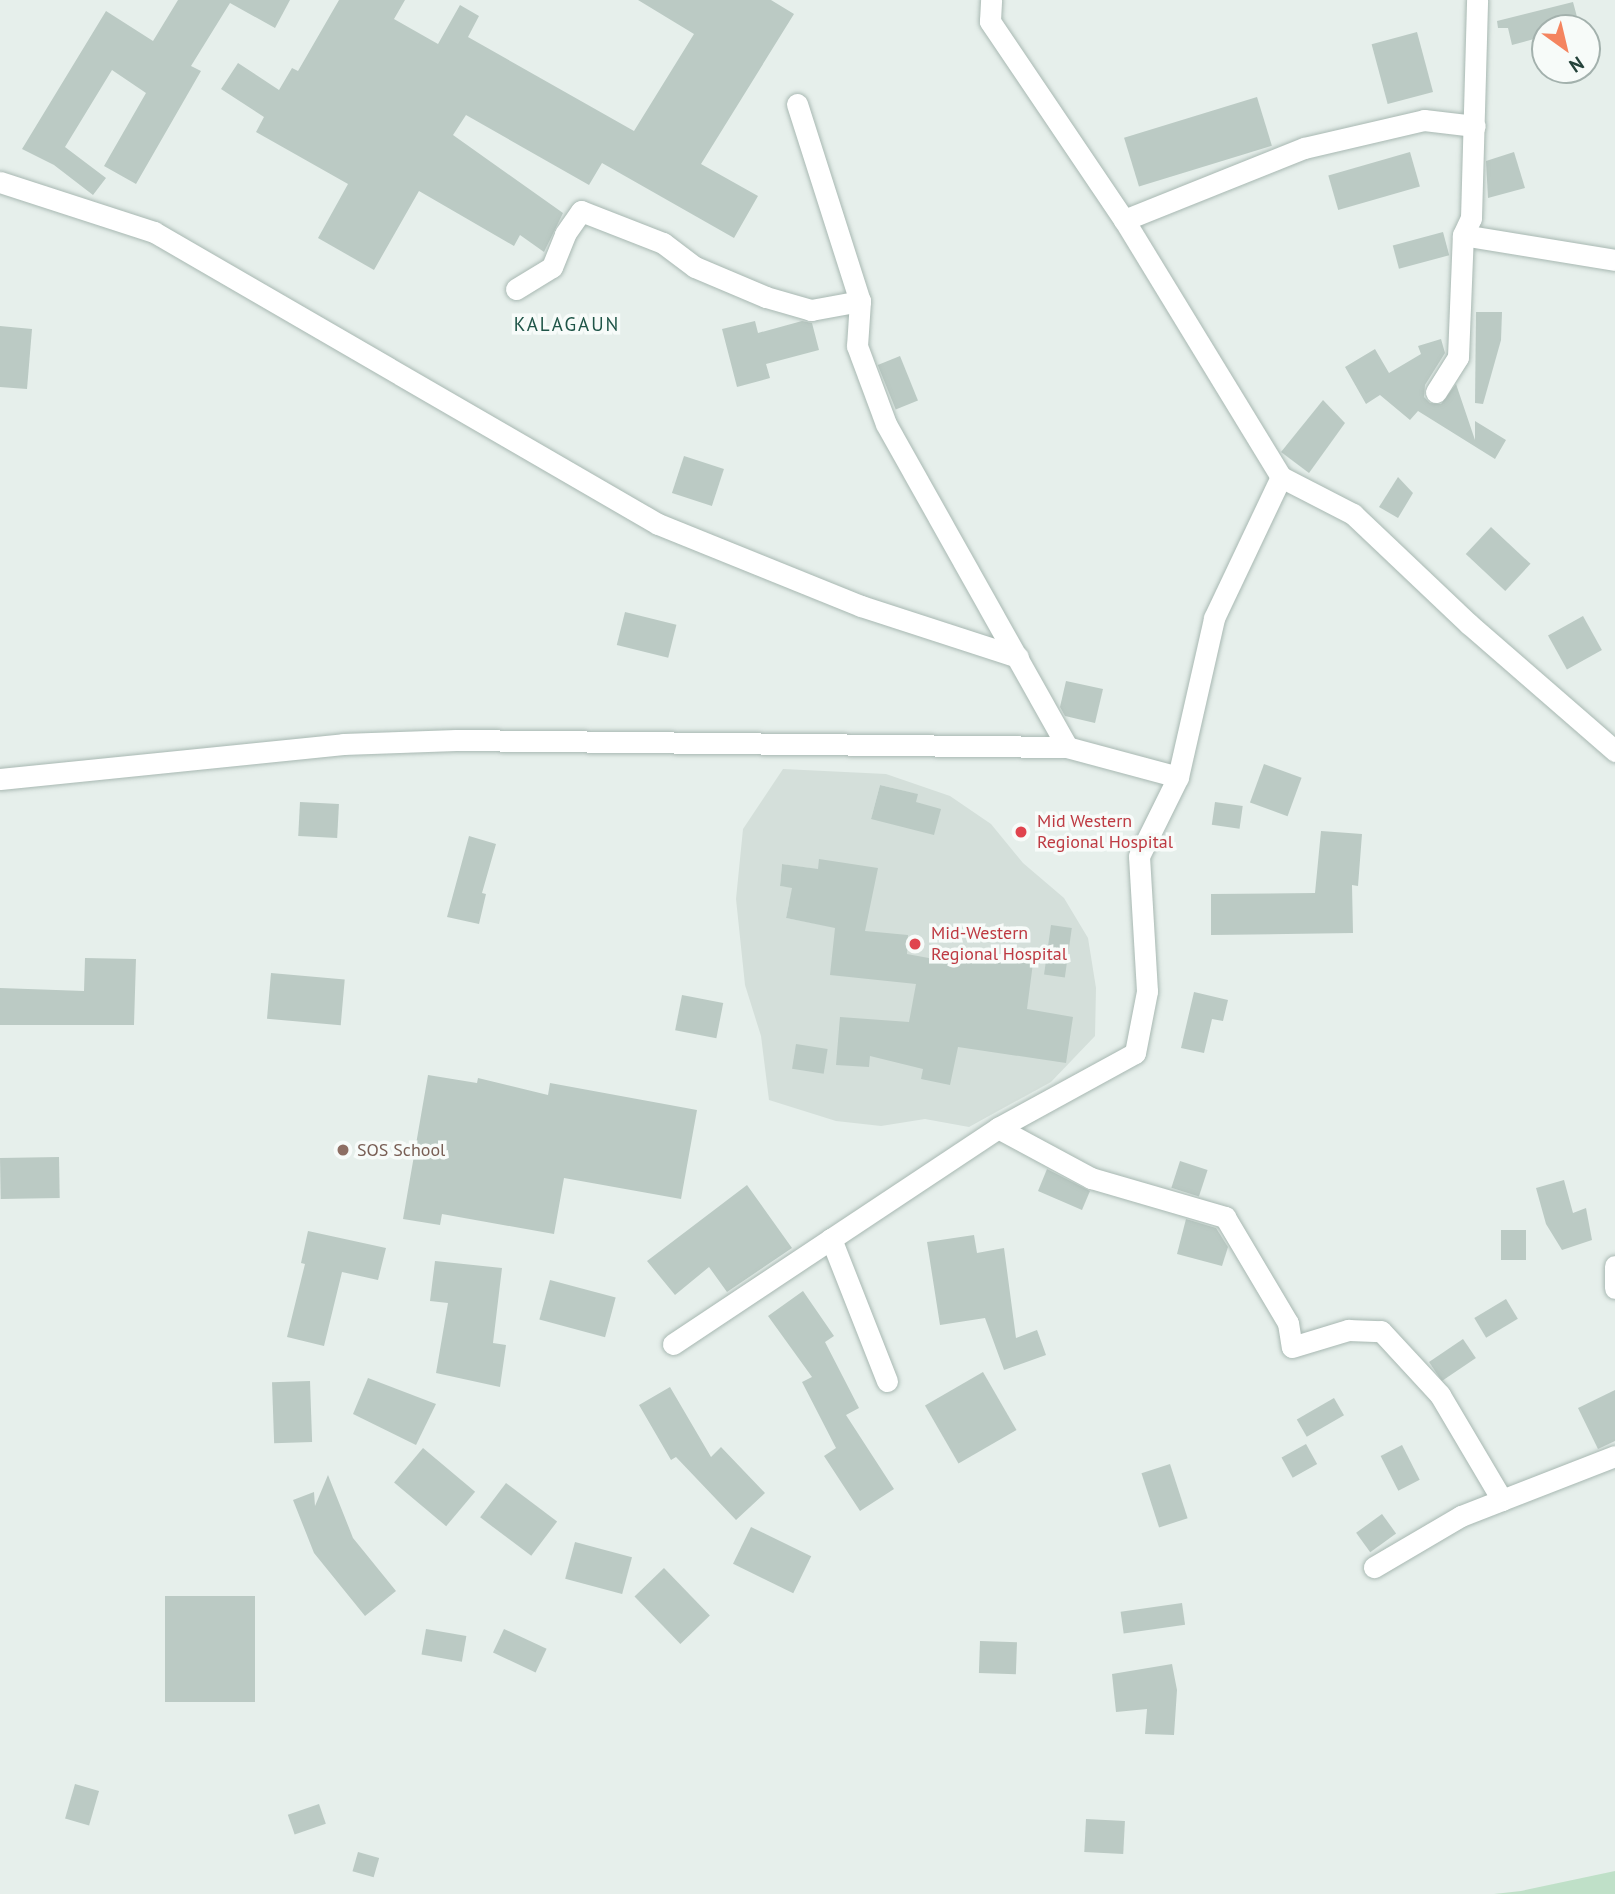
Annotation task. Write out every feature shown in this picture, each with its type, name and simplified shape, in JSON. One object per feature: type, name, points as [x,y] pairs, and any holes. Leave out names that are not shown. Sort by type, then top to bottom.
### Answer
[{"type":"street","points":[[992,0],[990,21],[1124,220],[1281,477],[1353,514],[1469,624],[1615,751]]},
{"type":"street","points":[[1436,392],[1458,357],[1463,235],[1471,218],[1477,0]]},
{"type":"street","points":[[797,104],[860,301],[857,346],[886,424],[1067,747]]},
{"type":"street","points":[[1124,220],[1304,148],[1424,120],[1475,126]]},
{"type":"street","points":[[0,182],[154,232],[658,524],[861,606],[1018,657]]},
{"type":"street","points":[[516,289],[552,267],[565,234],[582,211],[651,237],[695,267],[766,297],[811,310],[860,301]]},
{"type":"street","points":[[1463,235],[1615,260]]},
{"type":"street","points":[[673,1344],[998,1128],[1135,1053],[1147,990],[1139,856],[1178,777],[1214,618],[1281,477]]},
{"type":"street","points":[[0,779],[330,746],[456,740],[1067,747],[1178,777]]},
{"type":"street","points":[[998,1128],[1091,1178],[1225,1217],[1288,1323],[1292,1347],[1348,1330],[1381,1331],[1440,1395],[1502,1500]]},
{"type":"street","points":[[831,1238],[887,1381]]},
{"type":"street","points":[[1615,1266],[1615,1288]]},
{"type":"street","points":[[1374,1567],[1461,1517],[1615,1456]]},
{"type":"shaded area","name":"Mid-Western Regional Hospital","points":[[783,769],[886,774],[950,796],[991,824],[1023,863],[1064,898],[1088,938],[1096,988],[1095,1036],[1051,1082],[969,1127],[925,1119],[881,1126],[836,1121],[769,1100],[761,1036],[745,985],[736,899],[743,829]],"holes":[[[880,785],[917,794],[871,819]],[[782,864],[809,868],[806,889],[780,886]],[[789,903],[834,927],[786,918]],[[965,949],[1033,963],[1020,1025],[952,1011]]]},
{"type":"green space","points":[[1615,1871],[1615,1894],[1494,1894],[1521,1891]]},
{"type":"building","points":[[178,0],[290,0],[275,28],[230,3],[191,66],[201,71],[136,184],[104,166],[146,93],[112,70],[65,147],[106,178],[93,195],[54,165],[22,149],[106,11],[153,41]]},
{"type":"building","points":[[339,0],[405,0],[394,19],[438,44],[460,5],[479,16],[468,37],[634,131],[694,34],[638,0],[771,0],[794,14],[701,164],[758,196],[734,238],[602,163],[589,185],[466,115],[453,135],[563,213],[544,252],[520,235],[514,246],[419,191],[374,270],[318,238],[348,184],[256,132],[264,117],[221,89],[238,63],[279,90],[292,68],[298,71]]},
{"type":"building","points":[[1573,2],[1576,14],[1531,14],[1531,40],[1512,45],[1508,28],[1498,28],[1497,21]]},
{"type":"building","points":[[1417,32],[1433,92],[1388,104],[1372,44]]},
{"type":"building","points":[[1257,97],[1272,146],[1139,186],[1124,138]]},
{"type":"building","points":[[1410,152],[1420,187],[1338,210],[1328,175]]},
{"type":"building","points":[[1514,152],[1525,188],[1488,198],[1486,161]]},
{"type":"building","points":[[1443,232],[1449,255],[1399,269],[1393,245]]},
{"type":"building","points":[[1476,312],[1502,312],[1501,340],[1483,404],[1475,403]]},
{"type":"building","points":[[755,321],[758,333],[802,321],[812,323],[819,350],[766,364],[770,378],[737,387],[722,329]]},
{"type":"building","points":[[0,326],[32,329],[27,389],[0,387]]},
{"type":"building","points":[[1441,339],[1445,353],[1425,385],[1424,397],[1430,403],[1441,404],[1456,384],[1475,440],[1475,421],[1506,440],[1495,459],[1418,411],[1410,420],[1380,395],[1366,404],[1345,367],[1375,349],[1389,373],[1421,354],[1418,346]]},
{"type":"building","points":[[900,356],[918,401],[896,409],[878,365]]},
{"type":"building","points":[[1323,400],[1345,423],[1309,473],[1281,452]]},
{"type":"building","points":[[684,456],[724,469],[712,506],[672,493]]},
{"type":"building","points":[[1398,477],[1413,493],[1398,518],[1379,507]]},
{"type":"building","points":[[1491,527],[1530,564],[1505,591],[1466,554]]},
{"type":"building","points":[[625,612],[676,625],[668,658],[617,645]]},
{"type":"building","points":[[1583,616],[1602,650],[1567,670],[1548,635]]},
{"type":"building","points":[[1066,681],[1103,689],[1095,723],[1065,716],[1060,707]]},
{"type":"building","points":[[1264,764],[1302,778],[1288,816],[1250,803]]},
{"type":"building","points":[[880,785],[918,794],[916,802],[941,809],[934,835],[871,819]]},
{"type":"building","points":[[300,802],[339,804],[337,838],[298,836]]},
{"type":"building","points":[[1215,802],[1243,806],[1240,829],[1212,825]]},
{"type":"building","points":[[1321,831],[1362,834],[1358,886],[1352,885],[1353,933],[1211,935],[1211,894],[1315,893]]},
{"type":"building","points":[[469,836],[496,844],[482,893],[486,894],[479,924],[447,917]]},
{"type":"building","points":[[819,859],[878,868],[865,931],[908,935],[907,954],[961,964],[964,949],[1033,963],[1027,1009],[1073,1017],[1066,1063],[958,1047],[950,1085],[921,1079],[923,1069],[870,1056],[869,1067],[836,1065],[840,1017],[909,1022],[916,984],[830,975],[835,928],[786,918],[792,888],[780,886],[782,864],[818,869]]},
{"type":"building","points":[[1051,925],[1072,928],[1065,977],[1044,975]]},
{"type":"building","points":[[85,958],[136,959],[134,1025],[0,1025],[0,988],[84,991]]},
{"type":"building","points":[[271,973],[345,979],[341,1025],[267,1019]]},
{"type":"building","points":[[1194,992],[1228,1000],[1223,1021],[1212,1019],[1204,1053],[1181,1048]]},
{"type":"building","points":[[682,995],[723,1003],[716,1038],[675,1030]]},
{"type":"building","points":[[796,1044],[828,1049],[824,1074],[792,1069]]},
{"type":"building","points":[[428,1075],[477,1083],[478,1078],[548,1095],[550,1083],[697,1110],[681,1199],[564,1178],[554,1234],[442,1214],[440,1225],[403,1219]]},
{"type":"building","points":[[59,1157],[60,1198],[1,1199],[0,1158]]},
{"type":"building","points":[[1180,1161],[1208,1170],[1199,1197],[1171,1188]]},
{"type":"building","points":[[1047,1169],[1090,1191],[1082,1210],[1038,1191]]},
{"type":"building","points":[[1564,1180],[1573,1213],[1586,1208],[1592,1240],[1562,1250],[1546,1224],[1536,1188]]},
{"type":"building","points":[[747,1185],[792,1248],[727,1292],[709,1267],[675,1295],[647,1261]]},
{"type":"building","points":[[1186,1219],[1216,1228],[1228,1247],[1222,1266],[1177,1254]]},
{"type":"building","points":[[1501,1230],[1526,1230],[1526,1260],[1501,1260]]},
{"type":"building","points":[[308,1231],[386,1248],[378,1280],[342,1272],[324,1346],[287,1337],[305,1264],[301,1263]]},
{"type":"building","points":[[974,1235],[977,1253],[1004,1248],[1016,1338],[1037,1330],[1046,1355],[1004,1370],[985,1318],[940,1325],[927,1242]]},
{"type":"building","points":[[435,1261],[502,1268],[493,1343],[506,1345],[500,1387],[436,1373],[448,1303],[430,1301]]},
{"type":"building","points":[[550,1280],[616,1298],[605,1337],[539,1320]]},
{"type":"building","points":[[803,1291],[834,1336],[825,1342],[859,1408],[846,1415],[894,1489],[860,1511],[824,1456],[836,1448],[802,1382],[812,1377],[768,1316]]},
{"type":"building","points":[[1506,1299],[1518,1319],[1486,1338],[1474,1318]]},
{"type":"building","points":[[1463,1339],[1476,1358],[1442,1381],[1429,1362]]},
{"type":"building","points":[[983,1372],[1017,1430],[958,1464],[925,1406]]},
{"type":"building","points":[[368,1378],[436,1404],[416,1445],[353,1414]]},
{"type":"building","points":[[310,1381],[312,1442],[274,1443],[272,1382]]},
{"type":"building","points":[[670,1387],[711,1457],[721,1447],[765,1493],[736,1520],[676,1457],[671,1460],[639,1405]]},
{"type":"building","points":[[1615,1390],[1615,1441],[1598,1449],[1578,1408]]},
{"type":"building","points":[[1334,1398],[1344,1415],[1307,1437],[1297,1420]]},
{"type":"building","points":[[1306,1444],[1317,1464],[1293,1478],[1282,1458]]},
{"type":"building","points":[[1402,1445],[1420,1480],[1398,1491],[1381,1456]]},
{"type":"building","points":[[423,1448],[475,1492],[446,1526],[394,1482]]},
{"type":"building","points":[[1170,1464],[1188,1518],[1159,1527],[1141,1473]]},
{"type":"building","points":[[328,1475],[353,1538],[396,1591],[365,1616],[314,1553],[293,1500],[314,1492],[315,1506]]},
{"type":"building","points":[[506,1483],[557,1522],[531,1556],[480,1517]]},
{"type":"building","points":[[1382,1514],[1396,1533],[1370,1552],[1356,1533]]},
{"type":"building","points":[[751,1527],[811,1556],[793,1593],[733,1564]]},
{"type":"building","points":[[575,1542],[632,1557],[622,1594],[565,1579]]},
{"type":"building","points":[[664,1568],[710,1615],[680,1644],[635,1596]]},
{"type":"building","points":[[165,1596],[255,1596],[255,1702],[165,1702]]},
{"type":"building","points":[[1182,1603],[1185,1625],[1124,1633],[1121,1612]]},
{"type":"building","points":[[426,1629],[466,1636],[462,1662],[421,1655]]},
{"type":"building","points":[[504,1629],[547,1649],[536,1672],[493,1653]]},
{"type":"building","points":[[980,1641],[1017,1642],[1016,1674],[979,1673]]},
{"type":"building","points":[[1172,1664],[1177,1690],[1174,1735],[1145,1734],[1147,1709],[1116,1712],[1112,1674]]},
{"type":"building","points":[[75,1784],[99,1791],[89,1825],[65,1819]]},
{"type":"building","points":[[319,1804],[326,1824],[295,1835],[288,1815]]},
{"type":"building","points":[[1086,1819],[1125,1821],[1123,1854],[1084,1852]]},
{"type":"building","points":[[358,1852],[379,1858],[374,1877],[352,1871]]},
{"type":"place","name":"Mid Western Regional Hospital","points":[[1021,832]]},
{"type":"place","name":"Mid-Western Regional Hospital","points":[[915,944]]},
{"type":"place","name":"SOS School","points":[[343,1150]]},
{"type":"district","name":"KALAGAUN","points":[[567,325]]}]
